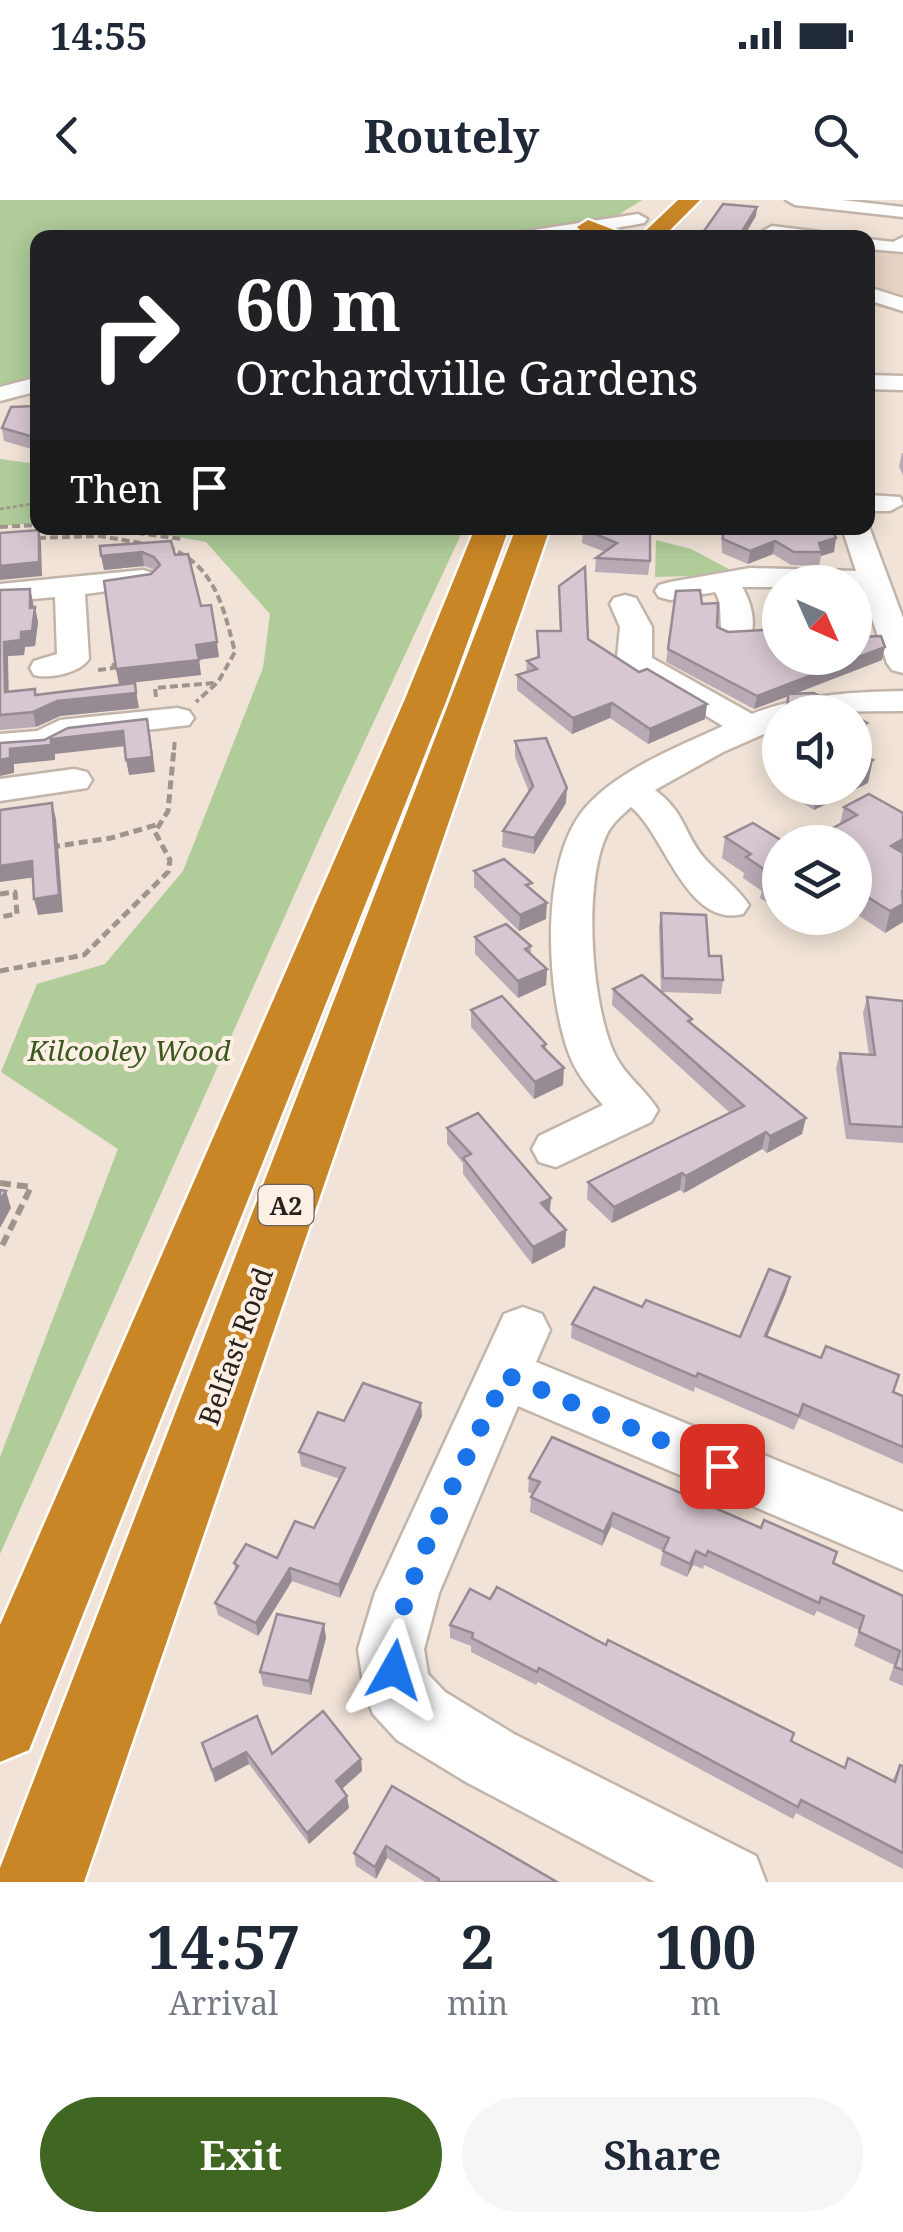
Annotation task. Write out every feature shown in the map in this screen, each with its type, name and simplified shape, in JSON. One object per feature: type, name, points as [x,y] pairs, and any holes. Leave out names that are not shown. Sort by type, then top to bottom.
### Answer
[{"type":"highway","points":[[624,230],[690,200]]},
{"type":"highway","points":[[624,230],[660,201]]},
{"type":"highway","name":"A2","points":[[0,1721],[426,699],[489,535]]},
{"type":"highway","name":"Belfast Road","points":[[39,1882],[530,535]]},
{"type":"street","points":[[773,230],[792,200],[885,224],[897,248],[903,243]]},
{"type":"street","points":[[797,230],[838,224],[885,224]]},
{"type":"street","points":[[875,295],[903,304]]},
{"type":"street","points":[[875,382],[903,383]]},
{"type":"street","points":[[0,394],[30,386]]},
{"type":"street","points":[[858,535],[903,663]]},
{"type":"street","points":[[670,591],[750,577],[874,580]]},
{"type":"street","points":[[0,593],[143,579]]},
{"type":"street","points":[[723,581],[735,599],[737,634]]},
{"type":"street","points":[[60,663],[70,586]]},
{"type":"street","points":[[626,604],[636,627],[633,658],[640,665],[762,714]]},
{"type":"street","points":[[872,702],[903,701]]},
{"type":"street","points":[[0,744],[47,740],[60,730],[177,718]]},
{"type":"street","points":[[556,1149],[634,1110],[594,1059],[578,1008],[576,864],[598,817],[664,770],[762,723]]},
{"type":"street","points":[[0,732],[50,727],[55,733]]},
{"type":"street","points":[[0,790],[74,780]]},
{"type":"street","points":[[634,791],[662,813],[684,861],[728,905]]},
{"type":"street","points":[[730,1882],[490,1758],[421,1716],[397,1690],[391,1650],[408,1593],[514,1352],[903,1541]]},
{"type":"path","points":[[0,508],[30,504]]},
{"type":"path","points":[[0,527],[30,525]]},
{"type":"path","points":[[153,535],[182,539]]},
{"type":"path","points":[[208,610],[224,609]]},
{"type":"path","points":[[60,663],[114,662]]},
{"type":"path","points":[[35,850],[99,841],[156,825]]},
{"type":"path","points":[[0,894],[15,892],[17,914],[0,917]]},
{"type":"path","points":[[0,1183],[31,1187],[0,1250]]},
{"type":"shaded area","points":[[875,248],[903,251],[903,312],[875,306]]},
{"type":"green space","points":[[0,200],[642,200],[610,220],[536,230],[30,230],[30,382],[0,389]]},
{"type":"green space","points":[[0,459],[30,463],[30,524],[0,526]]},
{"type":"green space","name":"Kilcooley Wood","points":[[166,535],[461,535],[322,833],[0,1554],[0,1457],[118,1149],[1,1072],[37,984],[105,964],[183,871],[263,668],[270,614],[206,542]]},
{"type":"green space","points":[[656,540],[691,549],[740,575],[655,577]]},
{"type":"building","points":[[723,204],[757,207],[743,230],[705,230]]},
{"type":"building","points":[[30,406],[30,436],[2,428],[11,407]]},
{"type":"building","points":[[30,531],[30,535],[39,535],[39,562],[0,566],[0,533]]},
{"type":"building","points":[[598,535],[650,535],[650,561],[596,558],[617,543]]},
{"type":"building","points":[[723,535],[836,538],[819,543],[822,552],[794,552],[775,541],[750,551],[723,539]]},
{"type":"building","points":[[171,541],[175,555],[188,554],[201,606],[211,605],[217,642],[196,645],[199,660],[116,669],[104,581],[151,574],[160,565],[142,552],[101,556],[100,546]]},
{"type":"building","points":[[585,567],[588,639],[639,672],[647,669],[707,704],[650,729],[612,703],[573,718],[517,675],[537,669],[527,661],[539,657],[537,631],[561,631],[559,586]]},
{"type":"building","points":[[30,589],[30,608],[35,607],[32,631],[21,632],[21,640],[4,642],[5,692],[35,689],[35,695],[135,683],[136,693],[57,701],[33,712],[0,715],[0,590]]},
{"type":"building","points":[[700,590],[702,604],[718,603],[717,627],[728,632],[762,630],[762,675],[812,675],[757,696],[668,649],[676,591]]},
{"type":"building","points":[[872,636],[881,636],[885,647],[872,652]]},
{"type":"building","points":[[147,719],[152,757],[126,760],[123,731],[51,739],[51,745],[10,749],[10,758],[0,760],[0,743],[44,740],[68,728]]},
{"type":"building","points":[[546,738],[567,788],[534,838],[503,831],[533,786],[515,741]]},
{"type":"building","points":[[872,796],[903,813],[903,839],[891,846],[903,853],[903,904],[890,911],[872,900],[872,825],[838,825],[857,815],[844,807],[872,805]]},
{"type":"building","points":[[52,803],[59,895],[34,899],[32,861],[0,866],[0,810]]},
{"type":"building","points":[[753,823],[762,829],[762,868],[746,857],[751,854],[725,837]]},
{"type":"building","points":[[504,859],[532,883],[526,885],[547,903],[520,915],[474,871]]},
{"type":"building","points":[[661,913],[706,915],[709,956],[721,956],[723,980],[663,978]]},
{"type":"building","points":[[506,924],[531,946],[525,949],[547,969],[518,981],[475,937]]},
{"type":"building","points":[[642,975],[692,1019],[688,1021],[806,1118],[770,1136],[766,1132],[686,1176],[682,1173],[614,1207],[588,1182],[744,1106],[613,989]]},
{"type":"building","points":[[502,996],[564,1068],[535,1082],[471,1010]]},
{"type":"building","points":[[867,997],[903,1001],[903,1127],[850,1124],[840,1053],[875,1055]]},
{"type":"building","points":[[478,1113],[551,1198],[541,1203],[566,1230],[533,1247],[463,1158],[471,1154],[447,1128]]},
{"type":"building","points":[[769,1269],[790,1277],[765,1336],[821,1358],[826,1346],[899,1375],[893,1392],[903,1396],[903,1447],[803,1404],[799,1416],[572,1324],[594,1287],[642,1307],[646,1300],[740,1337]]},
{"type":"building","points":[[363,1383],[421,1403],[339,1585],[290,1568],[256,1623],[215,1603],[238,1566],[234,1563],[246,1544],[277,1558],[295,1521],[314,1528],[345,1468],[299,1452],[318,1412],[344,1421]]},
{"type":"building","points":[[552,1437],[761,1528],[764,1520],[837,1552],[833,1563],[903,1596],[903,1670],[895,1667],[900,1651],[859,1632],[864,1616],[821,1597],[819,1603],[708,1551],[706,1556],[696,1551],[690,1564],[663,1551],[669,1538],[613,1513],[604,1532],[531,1497],[540,1482],[529,1478]]},
{"type":"building","points":[[497,1587],[606,1645],[608,1640],[794,1733],[791,1741],[845,1768],[848,1758],[895,1782],[900,1765],[903,1766],[903,1853],[801,1800],[798,1807],[539,1668],[537,1672],[472,1638],[473,1633],[450,1625],[470,1589],[490,1599]]},
{"type":"building","points":[[277,1614],[324,1624],[309,1681],[260,1672]]},
{"type":"building","points":[[323,1711],[361,1759],[336,1781],[347,1796],[307,1833],[246,1752],[212,1770],[202,1743],[257,1716],[272,1754]]},
{"type":"building","points":[[392,1786],[557,1882],[438,1882],[439,1879],[386,1846],[375,1867],[354,1853]]},
{"type":"route","points":[[394,1670],[391,1650],[408,1593],[506,1375],[722,1466]]}]
